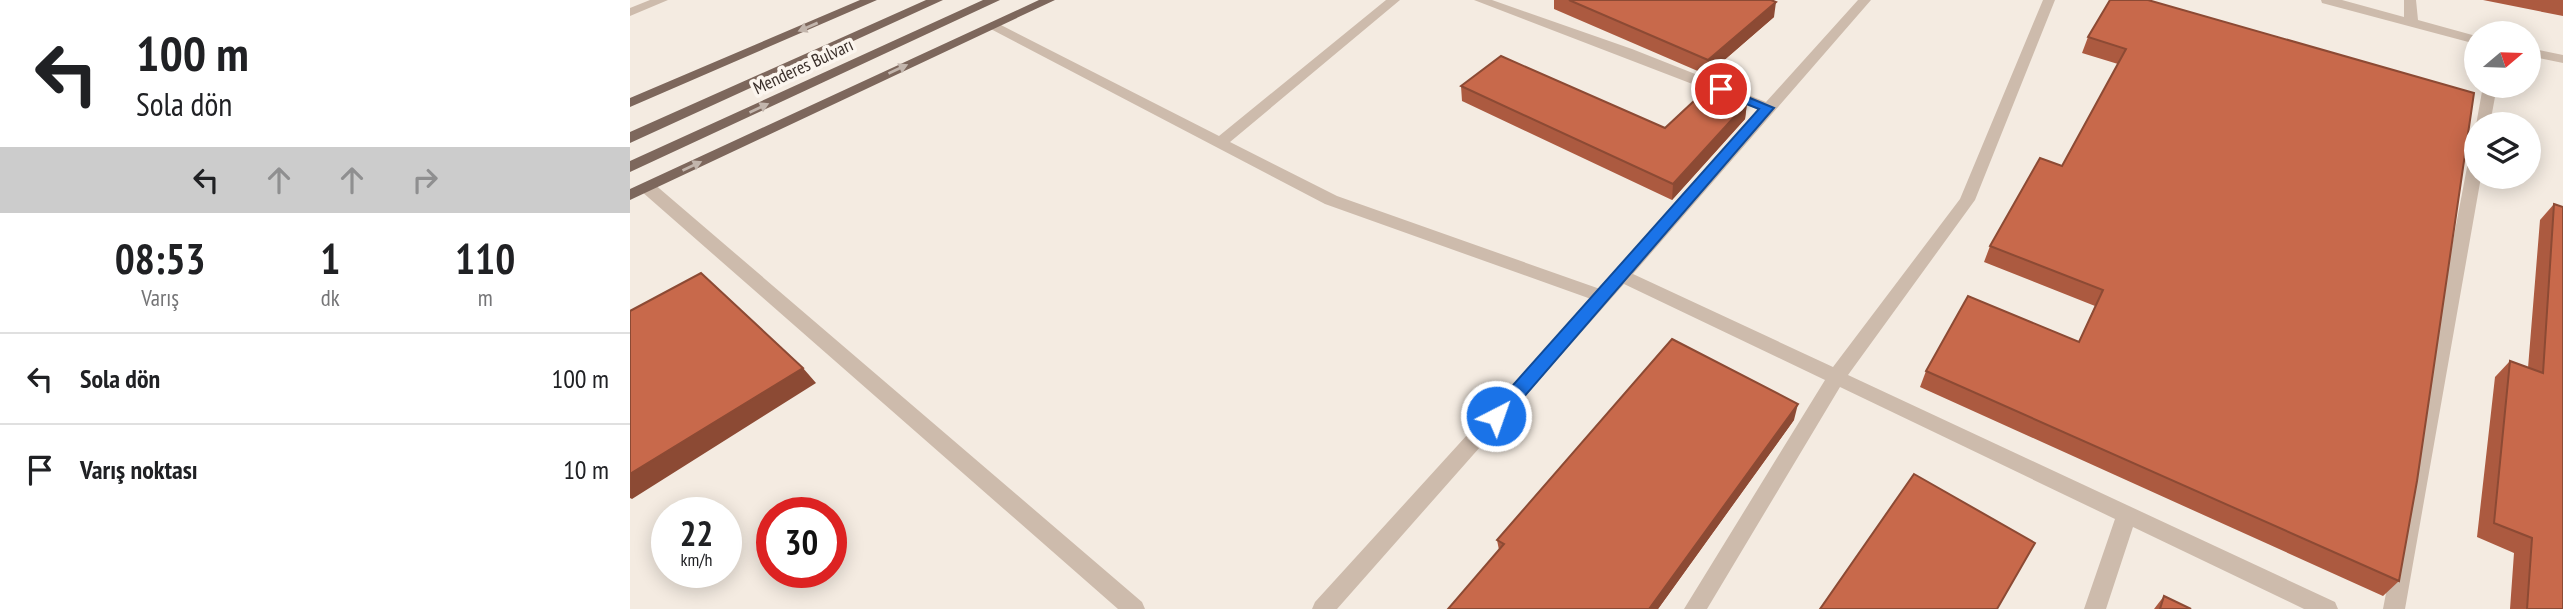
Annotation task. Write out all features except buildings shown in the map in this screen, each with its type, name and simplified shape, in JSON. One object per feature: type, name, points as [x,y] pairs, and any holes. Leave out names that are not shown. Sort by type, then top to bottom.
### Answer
[{"type":"main road","points":[[630,103],[871,0]]},
{"type":"main road","name":"Menderes Bulvarı","points":[[630,138],[937,0]]},
{"type":"main road","name":"Menderes Bulvarı","points":[[630,167],[994,0]]},
{"type":"main road","points":[[638,191],[1049,0]]},
{"type":"street","points":[[630,12],[662,0]]},
{"type":"street","points":[[1220,143],[1394,0]]},
{"type":"street","points":[[1480,0],[1768,108]]},
{"type":"street","points":[[1514,11],[1531,0]]},
{"type":"street","points":[[1323,609],[1865,0]]},
{"type":"street","points":[[1695,609],[1837,376],[1967,200],[2049,0]]},
{"type":"street","points":[[2327,0],[2464,37]]},
{"type":"street","points":[[2410,0],[2410,22]]},
{"type":"street","points":[[992,26],[1331,200],[1602,296]]},
{"type":"street","points":[[2541,54],[2563,59]]},
{"type":"street","points":[[2393,609],[2471,189]]},
{"type":"street","points":[[638,191],[1134,609]]},
{"type":"street","points":[[1620,275],[2327,609]]},
{"type":"street","points":[[2095,609],[2127,514]]},
{"type":"route","points":[[1496,416],[1768,108],[1721,89]]}]
